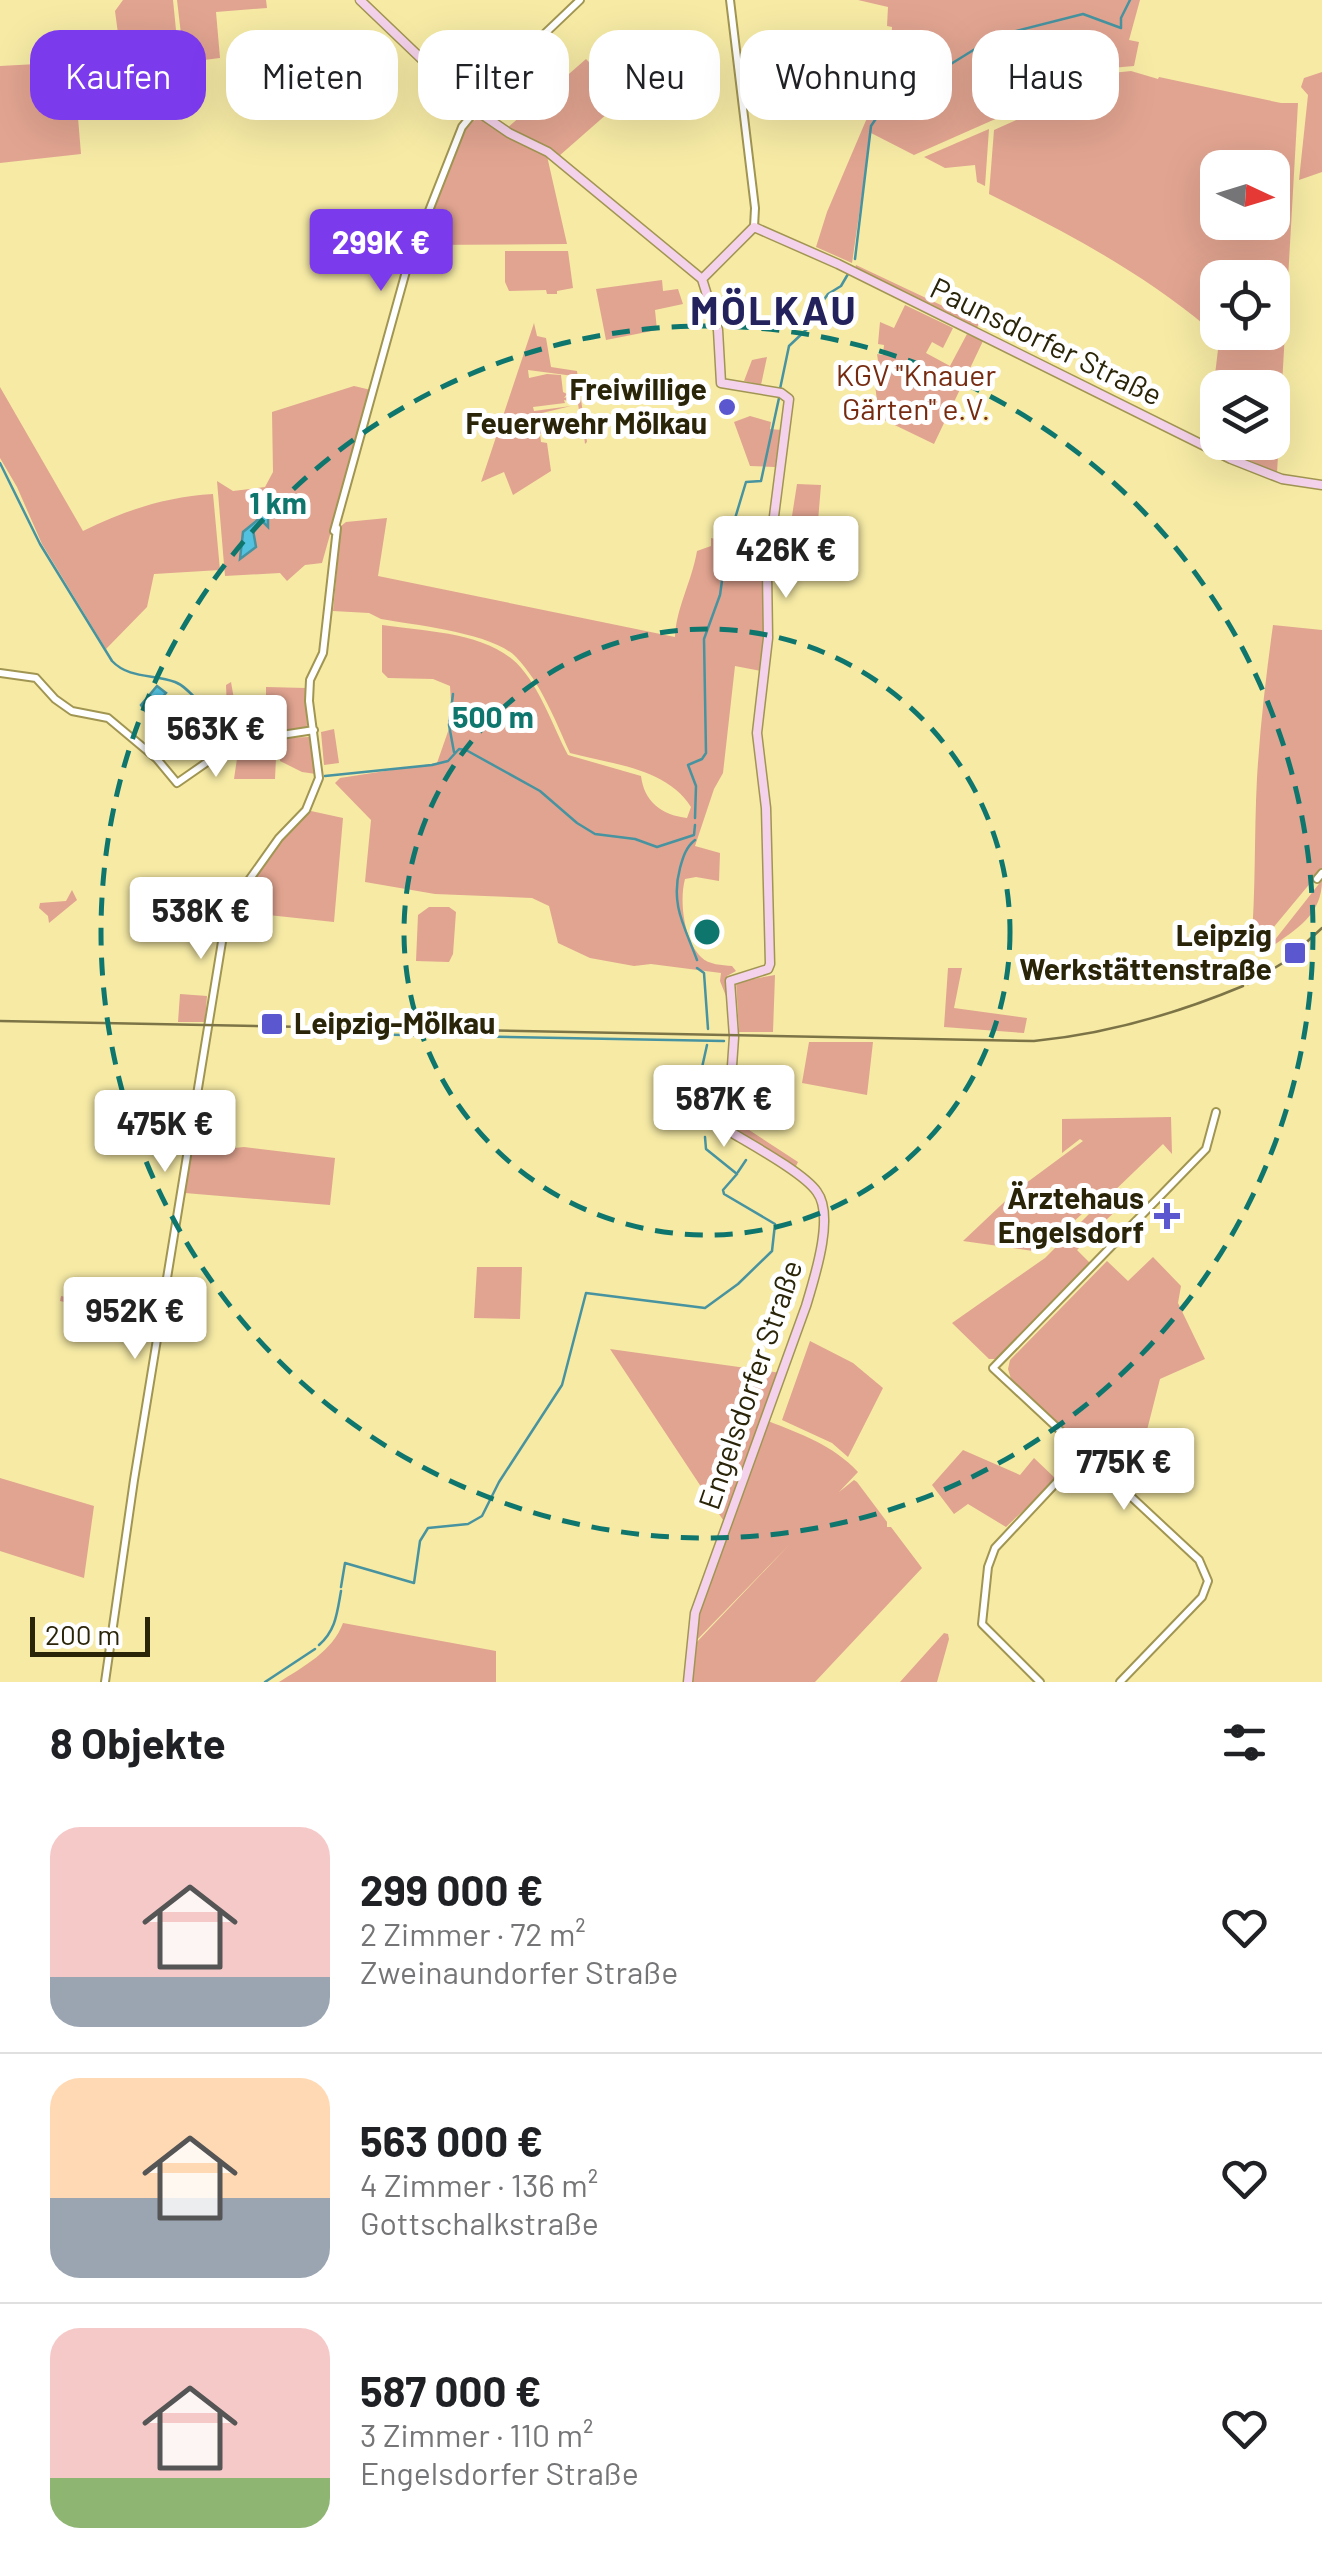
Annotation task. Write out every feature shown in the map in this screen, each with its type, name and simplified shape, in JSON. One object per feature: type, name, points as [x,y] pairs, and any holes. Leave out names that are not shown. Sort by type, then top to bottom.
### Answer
[{"type":"main road","points":[[360,0],[418,55]]},
{"type":"main road","points":[[490,120],[548,152],[702,278],[754,228]]},
{"type":"main road","name":"Paunsdorfer Straße","points":[[754,228],[838,264],[1231,458],[1286,480],[1322,484]]},
{"type":"main road","name":"Engelsdorfer Straße","points":[[688,1682],[692,1622],[806,1306],[818,1262],[824,1217],[822,1200],[812,1186],[734,1134],[728,1124],[734,1037],[730,981],[768,970],[770,964],[766,808],[757,733],[768,638],[767,572],[790,399],[780,393],[721,382],[718,330],[702,278]]},
{"type":"street","points":[[547,30],[580,0]]},
{"type":"street","points":[[730,0],[755,208],[754,228]]},
{"type":"street","points":[[106,1682],[129,1514],[227,911],[271,849],[310,804],[320,770],[310,680],[323,652],[336,528],[412,250],[467,120]]},
{"type":"street","points":[[0,674],[31,676],[72,711],[108,718],[157,759],[177,783],[236,742],[314,730]]},
{"type":"street","points":[[1120,1682],[1202,1597],[1208,1580],[1204,1565],[996,1371],[1206,1149],[1216,1112]]},
{"type":"street","points":[[1040,1682],[982,1624],[987,1571],[995,1548],[1084,1453]]},
{"type":"green space","points":[[123,0],[173,0],[176,30],[118,30],[115,11]]},
{"type":"green space","points":[[177,0],[266,0],[267,8],[216,12],[220,58],[206,60],[206,30],[180,30]]},
{"type":"green space","points":[[858,0],[1140,0],[1129,40],[1139,42],[1134,66],[1119,67],[1119,30],[972,30],[972,120],[993,120],[914,155],[871,133],[852,263],[816,247],[866,120],[952,120],[952,30],[892,30],[887,26],[888,7]]},
{"type":"green space","points":[[586,59],[589,62],[589,120],[600,120],[559,156],[507,128],[516,120],[569,120],[569,74]]},
{"type":"green space","points":[[30,64],[30,120],[78,120],[81,154],[0,163],[0,66]]},
{"type":"green space","points":[[1131,71],[1281,103],[1298,103],[1289,260],[1200,260],[1200,322],[1102,254],[989,194],[994,130],[1016,120],[1119,120],[1119,72]]},
{"type":"green space","points":[[1322,72],[1322,172],[1299,180],[1308,95],[1301,87],[1304,78]]},
{"type":"green space","points":[[481,120],[547,156],[567,244],[418,245],[469,122]]},
{"type":"green space","points":[[989,129],[985,186],[977,182],[975,165],[945,168],[924,157]]},
{"type":"green space","points":[[505,251],[568,251],[573,288],[557,294],[547,294],[546,290],[509,291],[505,282]]},
{"type":"green space","points":[[856,265],[979,323],[975,333],[854,272]]},
{"type":"green space","points":[[662,280],[663,291],[678,289],[683,304],[655,310],[657,330],[606,340],[596,289]]},
{"type":"green space","name":"KGV \"Knauer Gärten\" e.V.","points":[[905,305],[953,328],[943,348],[932,342],[926,353],[950,366],[967,334],[983,341],[934,444],[874,415],[874,376],[880,374],[877,354],[883,355],[884,345],[878,344],[880,322],[894,328]]},
{"type":"green space","points":[[534,323],[537,336],[546,338],[551,367],[577,371],[587,442],[580,435],[574,376],[528,370],[529,378],[561,375],[563,392],[567,394],[564,398],[570,396],[573,379],[573,402],[564,400],[565,403],[533,407],[534,411],[571,406],[542,413],[546,432],[540,434],[541,442],[547,443],[551,471],[513,495],[504,472],[481,482]]},
{"type":"green space","points":[[1218,350],[1284,350],[1283,370],[1216,370]]},
{"type":"green space","points":[[767,357],[761,385],[744,381],[752,360]]},
{"type":"green space","points":[[354,386],[371,390],[322,563],[305,565],[287,581],[280,573],[225,576],[217,481],[233,491],[265,487],[273,472],[272,412]]},
{"type":"green space","points":[[0,387],[83,531],[146,506],[213,494],[220,570],[154,574],[147,607],[106,649],[42,544],[0,458]]},
{"type":"green space","points":[[750,416],[771,422],[770,429],[782,430],[775,467],[750,466],[734,422]]},
{"type":"green space","points":[[1249,460],[1278,460],[1277,473]]},
{"type":"green space","points":[[797,484],[821,485],[818,521],[792,516]]},
{"type":"green space","points":[[740,516],[764,519],[769,525],[761,671],[735,666],[723,773],[695,846],[720,853],[719,881],[685,879],[683,898],[684,920],[695,950],[708,962],[732,966],[736,971],[727,976],[726,996],[721,973],[590,958],[558,943],[549,906],[532,898],[435,894],[365,882],[371,820],[335,783],[340,778],[437,763],[452,720],[450,686],[433,679],[388,678],[382,672],[382,625],[450,634],[499,650],[529,679],[568,755],[641,776],[650,799],[669,814],[687,818],[691,807],[681,794],[653,776],[570,753],[533,678],[505,649],[453,631],[381,619],[369,613],[333,611],[341,526],[346,522],[387,518],[378,576],[675,637],[697,551],[711,546],[711,538],[719,540],[719,545]]},
{"type":"green space","points":[[1273,625],[1322,630],[1322,869],[1262,941],[1251,948],[1258,759]]},
{"type":"green space","points":[[231,682],[234,699],[242,706],[266,707],[266,687],[306,688],[307,729],[234,740],[228,736],[226,685]]},
{"type":"green space","points":[[334,729],[339,763],[324,765],[321,732]]},
{"type":"green space","points":[[309,737],[316,774],[280,761],[280,738]]},
{"type":"green space","points":[[277,738],[275,779],[234,779],[239,745]]},
{"type":"green space","points":[[311,811],[343,818],[334,922],[230,911],[280,839]]},
{"type":"green space","points":[[1322,880],[1312,913],[1266,951]]},
{"type":"green space","points":[[72,890],[77,900],[49,923],[40,903],[66,901]]},
{"type":"green space","points":[[429,907],[449,907],[456,912],[449,962],[416,961],[418,915]]},
{"type":"green space","points":[[948,968],[962,968],[954,1008],[1027,1018],[1024,1033],[944,1027]]},
{"type":"green space","points":[[775,975],[773,1032],[739,1032],[736,982]]},
{"type":"green space","points":[[180,994],[207,996],[205,1022],[178,1022]]},
{"type":"green space","points":[[809,1042],[873,1042],[867,1095],[802,1083]]},
{"type":"green space","points":[[1171,1117],[1172,1154],[1163,1144],[1109,1196],[1120,1207],[1095,1224],[1091,1236],[1077,1250],[1090,1263],[997,1359],[989,1359],[952,1323],[1045,1258],[1107,1196],[1104,1194],[1040,1252],[963,1241],[1018,1189],[1083,1141],[1080,1139],[1062,1153],[1062,1119]]},
{"type":"green space","points":[[736,1124],[798,1162],[794,1170],[734,1129]]},
{"type":"green space","points":[[191,1146],[214,1150],[244,1147],[335,1158],[330,1205],[185,1193]]},
{"type":"green space","points":[[1153,1257],[1181,1286],[1178,1303],[1205,1359],[1160,1379],[1131,1493],[1011,1379],[1008,1369],[1010,1360],[1107,1261],[1128,1281]]},
{"type":"green space","points":[[477,1267],[522,1267],[520,1319],[474,1318]]},
{"type":"green space","points":[[61,1296],[158,1316],[157,1322],[60,1301]]},
{"type":"green space","points":[[810,1341],[853,1363],[883,1388],[848,1457],[832,1443],[782,1420]]},
{"type":"green space","points":[[610,1349],[781,1373],[768,1421],[816,1441],[858,1472],[839,1492],[854,1480],[857,1482],[887,1527],[891,1527],[922,1568],[815,1682],[691,1682],[694,1645],[790,1544],[692,1645],[694,1625],[729,1529]]},
{"type":"green space","points":[[963,1450],[1020,1475],[1034,1458],[1056,1479],[1006,1527],[968,1504],[954,1514],[932,1485]]},
{"type":"green space","points":[[0,1478],[94,1506],[84,1578],[0,1551]]},
{"type":"green space","points":[[343,1623],[496,1651],[496,1682],[279,1682],[325,1650]]},
{"type":"green space","points":[[944,1633],[949,1639],[937,1682],[900,1682]]},
{"type":"water","points":[[268,512],[268,527],[262,521],[253,530],[256,547],[240,559],[243,532],[260,518],[256,513]]},
{"type":"water","points":[[157,686],[166,693],[151,710],[154,719],[159,716],[161,720],[150,729],[153,722],[141,705]]},
{"type":"water","points":[[233,711],[283,712],[281,732],[276,727],[234,724]]},
{"type":"waterway","points":[[855,259],[871,126],[909,70],[946,67],[996,36],[1083,14],[1121,28],[1121,18],[1130,0]]},
{"type":"waterway","points":[[780,389],[789,346],[807,329],[828,294],[841,286],[848,274]]},
{"type":"waterway","points":[[695,818],[696,786],[688,765],[706,753],[704,639],[720,595],[727,545],[746,482],[761,481],[779,398]]},
{"type":"waterway","points":[[0,463],[40,544],[112,661],[126,671],[181,685],[219,719]]},
{"type":"waterway","points":[[453,694],[449,725],[454,752]]},
{"type":"waterway","points":[[325,776],[432,765],[448,761],[459,749],[540,791],[595,834],[635,839],[657,847],[694,835],[695,825]]},
{"type":"waterway","points":[[695,840],[682,860],[677,893],[680,916],[697,960]]},
{"type":"waterway","points":[[697,968],[704,973],[708,1029]]},
{"type":"waterway","points":[[353,1034],[724,1041]]},
{"type":"waterway","points":[[705,1127],[705,1120],[693,1108],[707,1045]]},
{"type":"waterway","points":[[341,1587],[345,1563],[414,1583],[420,1541],[428,1528],[468,1524],[482,1516],[499,1482],[562,1385],[586,1293],[705,1308],[738,1284],[772,1251],[775,1224],[724,1194],[723,1190],[737,1174],[706,1149],[705,1137]]},
{"type":"waterway","points":[[738,1172],[746,1160]]},
{"type":"waterway","points":[[319,1645],[332,1627],[341,1591]]},
{"type":"waterway","points":[[265,1682],[315,1649]]},
{"type":"railway","points":[[1248,984],[1286,961],[1322,928]]},
{"type":"railway","points":[[0,1021],[1034,1041],[1140,1021],[1243,986]]},
{"type":"place","name":"Freiwillige Feuerwehr Mölkau","points":[[727,407]]},
{"type":"place","name":"Leipzig Werkstättenstraße","points":[[1295,953]]},
{"type":"place","name":"Leipzig-Mölkau","points":[[272,1024]]},
{"type":"place","name":"Ärztehaus Engelsdorf","points":[[1167,1216]]},
{"type":"district","name":"MÖLKAU","points":[[774,311]]}]
